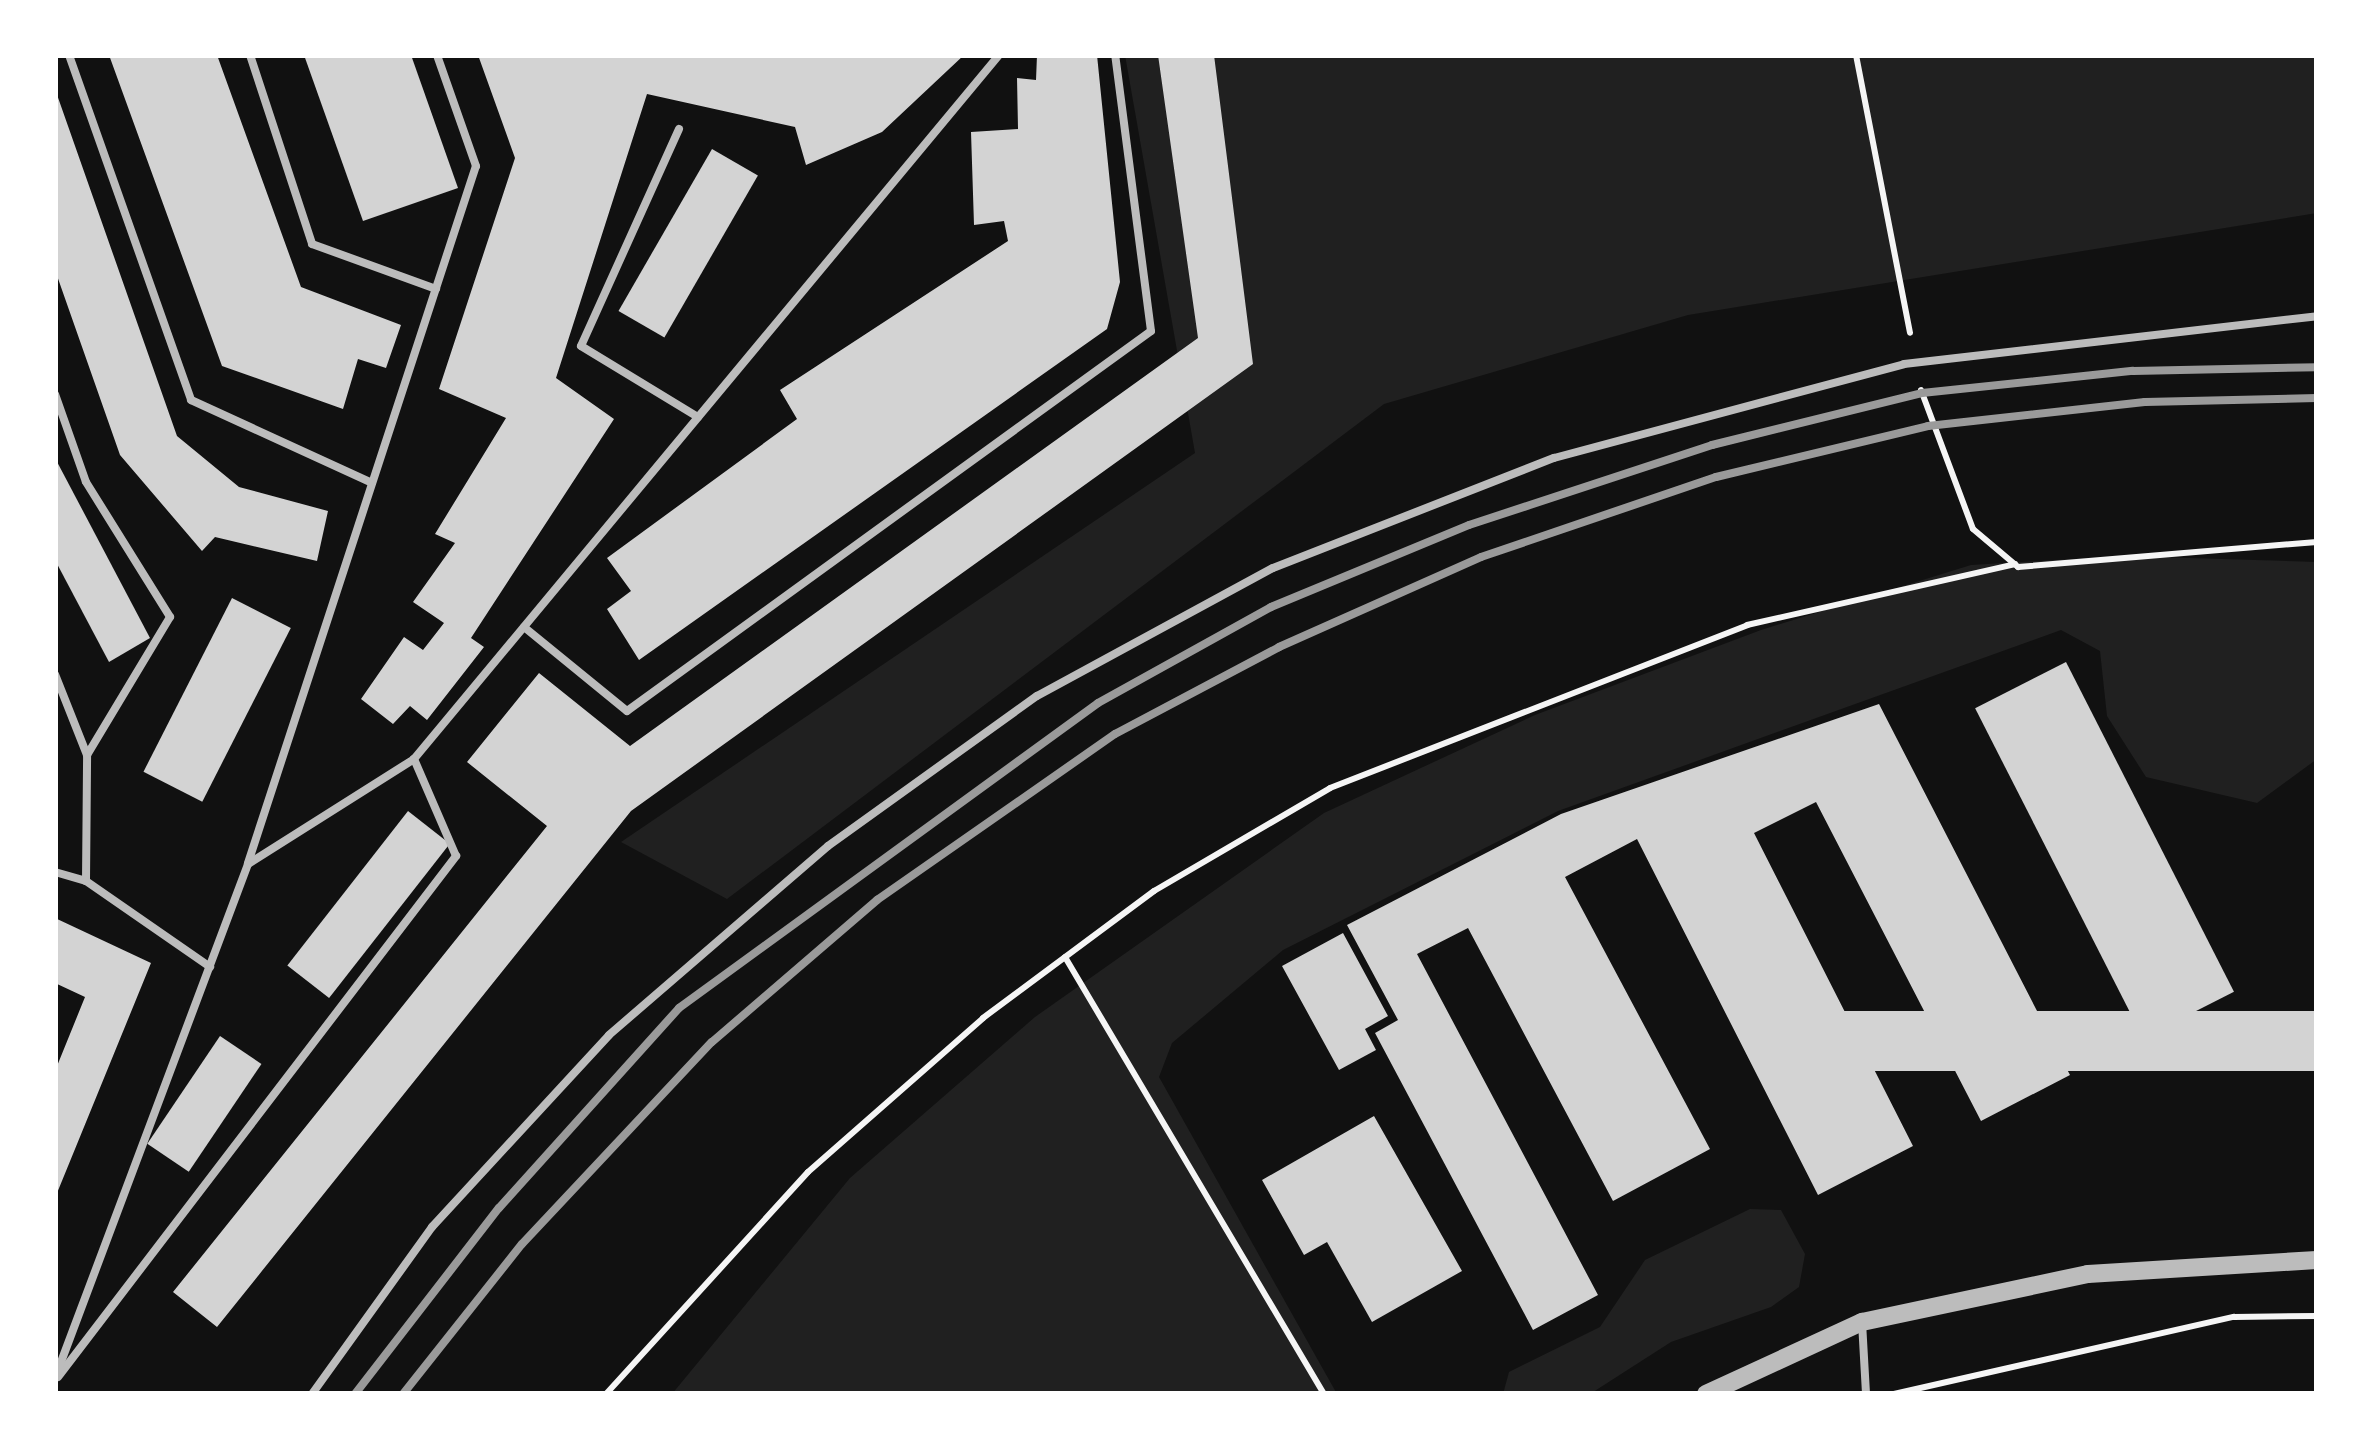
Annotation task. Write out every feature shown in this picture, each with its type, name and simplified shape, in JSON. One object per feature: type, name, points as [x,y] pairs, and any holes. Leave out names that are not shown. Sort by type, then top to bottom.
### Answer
[{"type":"street","points":[[1706,1394],[1862,1322],[2088,1274],[2317,1260]]},
{"type":"lane","points":[[69,55],[190,400],[372,483]]},
{"type":"lane","points":[[250,55],[312,244],[436,289]]},
{"type":"lane","points":[[55,1380],[248,864],[476,166],[437,55]]},
{"type":"lane","points":[[248,864],[414,759],[999,55]]},
{"type":"lane","points":[[524,628],[627,710],[1152,331],[1115,55]]},
{"type":"lane","points":[[680,129],[582,346],[698,417]]},
{"type":"lane","points":[[312,1394],[432,1227],[608,1035],[828,846],[1037,696],[1274,568],[1554,458],[1917,362],[2317,316]]},
{"type":"lane","points":[[55,394],[86,482],[170,617],[87,755]]},
{"type":"lane","points":[[55,674],[87,755],[86,882]]},
{"type":"lane","points":[[55,1380],[456,856],[414,759]]},
{"type":"lane","points":[[55,872],[86,882],[210,967]]},
{"type":"lane","points":[[1862,1322],[1866,1394]]},
{"type":"path","points":[[1856,55],[1928,426],[1973,529],[2014,564]]},
{"type":"path","points":[[606,1394],[808,1172],[1065,957],[1154,891],[1330,788],[1747,625],[2014,564],[2317,542]]},
{"type":"path","points":[[1065,957],[1324,1394]]},
{"type":"path","points":[[1892,1394],[2234,1317],[2317,1316]]},
{"type":"shaded area","points":[[1125,55],[2317,55],[2317,213],[1688,315],[1384,404],[727,899],[621,842],[1195,453]]},
{"type":"shaded area","points":[[2123,556],[2317,562],[2317,759],[2257,803],[2146,777],[2107,716],[2100,651],[2061,630],[1558,811],[1283,950],[1172,1043],[1159,1077],[1337,1394],[672,1394],[850,1178],[1035,1017],[1324,813],[1535,715],[1761,630],[1971,565]]},
{"type":"shaded area","points":[[1750,1209],[1781,1210],[1805,1254],[1799,1287],[1771,1307],[1671,1342],[1590,1394],[1503,1394],[1509,1372],[1600,1327],[1645,1260]]},
{"type":"building","points":[[109,55],[217,55],[301,287],[401,325],[386,368],[358,359],[343,409],[222,366]]},
{"type":"building","points":[[304,55],[411,55],[458,188],[363,221]]},
{"type":"building","points":[[478,55],[964,55],[882,132],[806,165],[795,127],[647,94],[556,378],[614,419],[471,638],[484,647],[427,720],[410,706],[393,724],[361,699],[404,637],[423,650],[444,623],[413,602],[455,543],[435,534],[506,418],[439,389],[515,158]]},
{"type":"building","points":[[1037,55],[1097,55],[1120,282],[1107,329],[639,660],[607,609],[631,591],[607,558],[797,419],[780,390],[1008,241],[1004,221],[974,225],[971,132],[1018,129],[1017,78],[1036,80]]},
{"type":"building","points":[[1158,55],[1214,55],[1253,364],[631,811],[217,1327],[173,1292],[547,826],[467,762],[539,673],[630,746],[1198,338]]},
{"type":"building","points":[[55,89],[177,436],[239,487],[328,511],[317,561],[215,537],[202,551],[120,455],[55,270]]},
{"type":"building","points":[[712,149],[758,176],[664,337],[618,311]]},
{"type":"building","points":[[55,458],[150,638],[109,662],[55,560]]},
{"type":"building","points":[[232,598],[291,628],[202,802],[143,772]]},
{"type":"building","points":[[2066,662],[2234,992],[2143,1038],[1975,708]]},
{"type":"building","points":[[1879,704],[2070,1075],[1981,1121],[1816,802],[1754,833],[1913,1146],[1818,1195],[1637,839],[1565,877],[1710,1149],[1613,1201],[1468,928],[1417,954],[1598,1295],[1533,1330],[1375,1033],[1398,1020],[1347,925],[1561,814]]},
{"type":"building","points":[[408,811],[450,844],[329,998],[287,965]]},
{"type":"building","points":[[55,918],[151,963],[55,1198],[55,1071],[85,997],[55,983]]},
{"type":"building","points":[[1343,933],[1388,1016],[1365,1029],[1376,1050],[1339,1070],[1282,966]]},
{"type":"building","points":[[1826,1011],[2317,1011],[2317,1071],[1826,1071]]},
{"type":"building","points":[[220,1036],[261,1064],[189,1172],[147,1144]]},
{"type":"building","points":[[1374,1116],[1462,1271],[1372,1322],[1327,1242],[1304,1255],[1262,1180]]},
{"type":"railway","points":[[355,1394],[499,1208],[679,1008],[1098,703],[1271,607],[1469,525],[1712,445],[1922,393],[2133,371],[2317,367]]},
{"type":"railway","points":[[403,1394],[522,1244],[712,1042],[877,900],[1115,734],[1279,647],[1481,557],[1716,477],[1928,426],[2145,402],[2317,398]]}]
